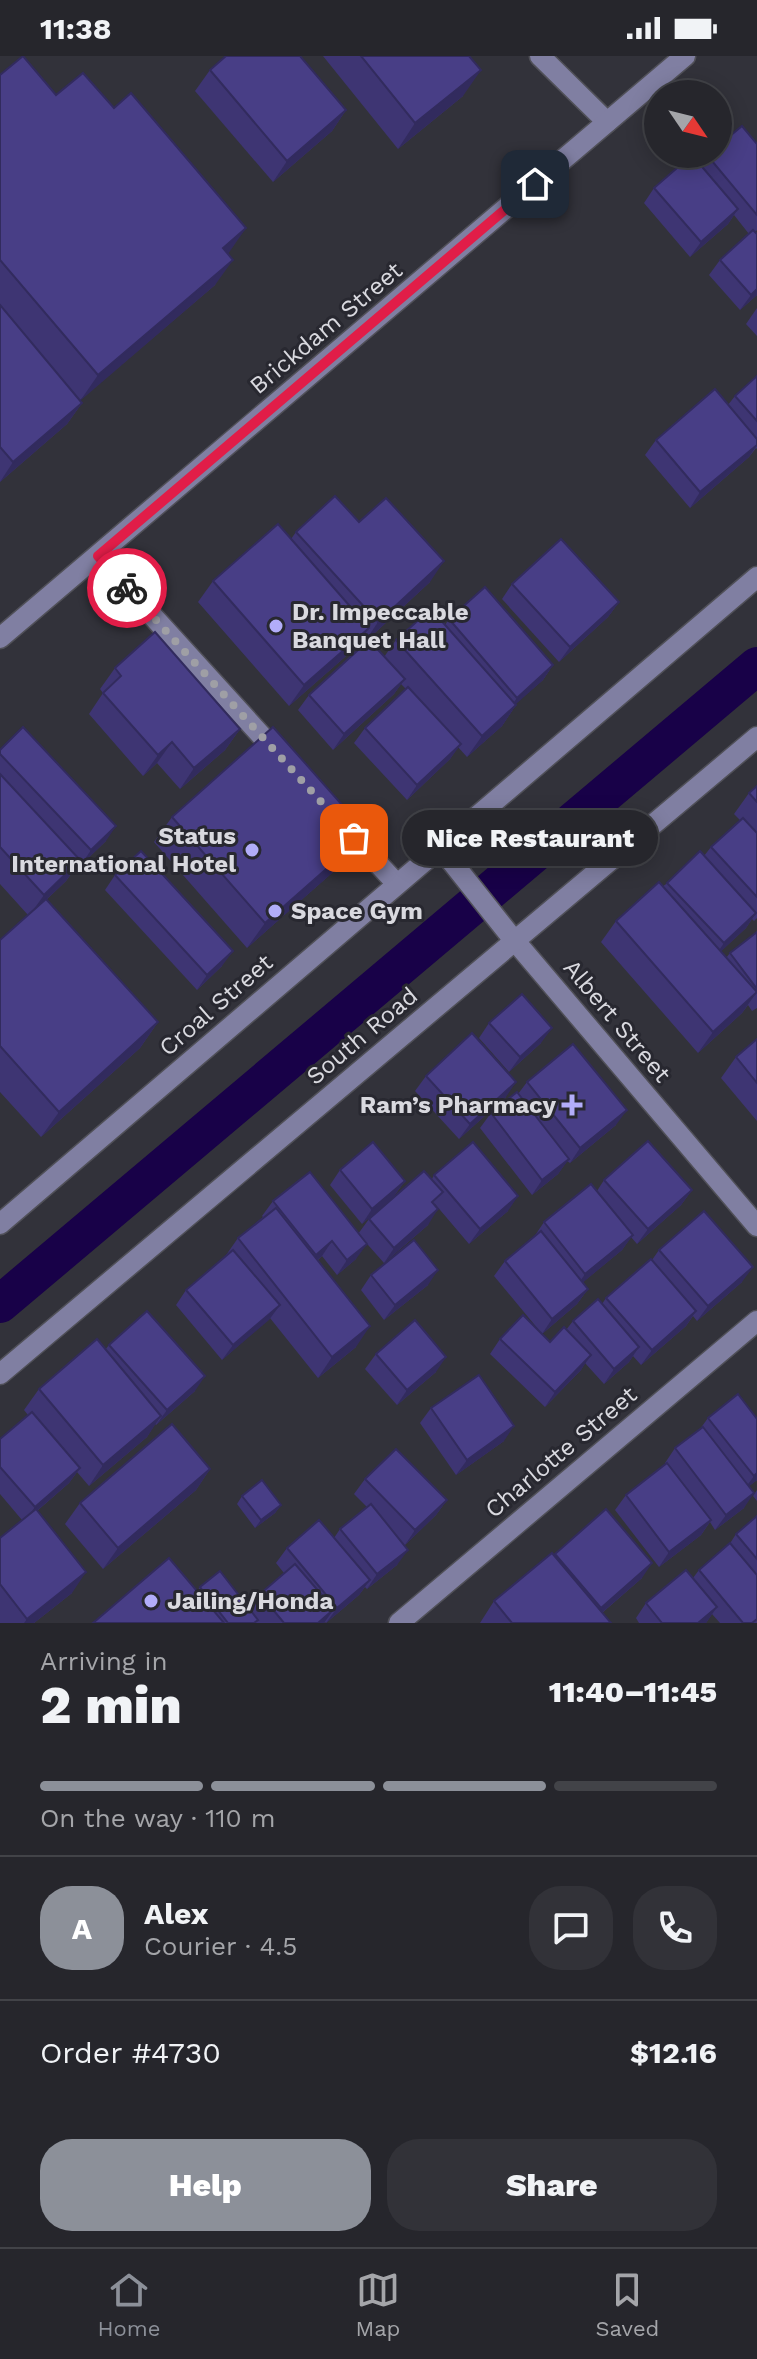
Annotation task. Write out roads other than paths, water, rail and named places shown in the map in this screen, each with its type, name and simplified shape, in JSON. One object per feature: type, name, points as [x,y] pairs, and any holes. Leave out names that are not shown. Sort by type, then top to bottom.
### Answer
[{"type":"street","points":[[540,56],[607,122]]},
{"type":"street","name":"Brickdam Street","points":[[0,638],[685,56]]},
{"type":"street","points":[[98,556],[290,767]]},
{"type":"street","name":"Croal Street","points":[[0,1224],[757,577]]},
{"type":"street","name":"South Road","points":[[0,1374],[512,937],[757,737]]},
{"type":"street","points":[[333,814],[397,884]]},
{"type":"street","name":"Albert Street","points":[[440,847],[512,937],[757,1226]]},
{"type":"street","name":"Charlotte Street","points":[[399,1623],[757,1321]]},
{"type":"waterway","points":[[0,1304],[757,666]]},
{"type":"place","name":"Dr. Impeccable Banquet Hall","points":[[276,626]]},
{"type":"place","name":"Nice Restaurant","points":[[354,838]]},
{"type":"place","name":"Status International Hotel","points":[[252,850]]},
{"type":"place","name":"Space Gym","points":[[275,911]]},
{"type":"place","name":"Ram’s Pharmacy","points":[[572,1105]]},
{"type":"place","name":"Jailing/Honda","points":[[151,1601]]}]
